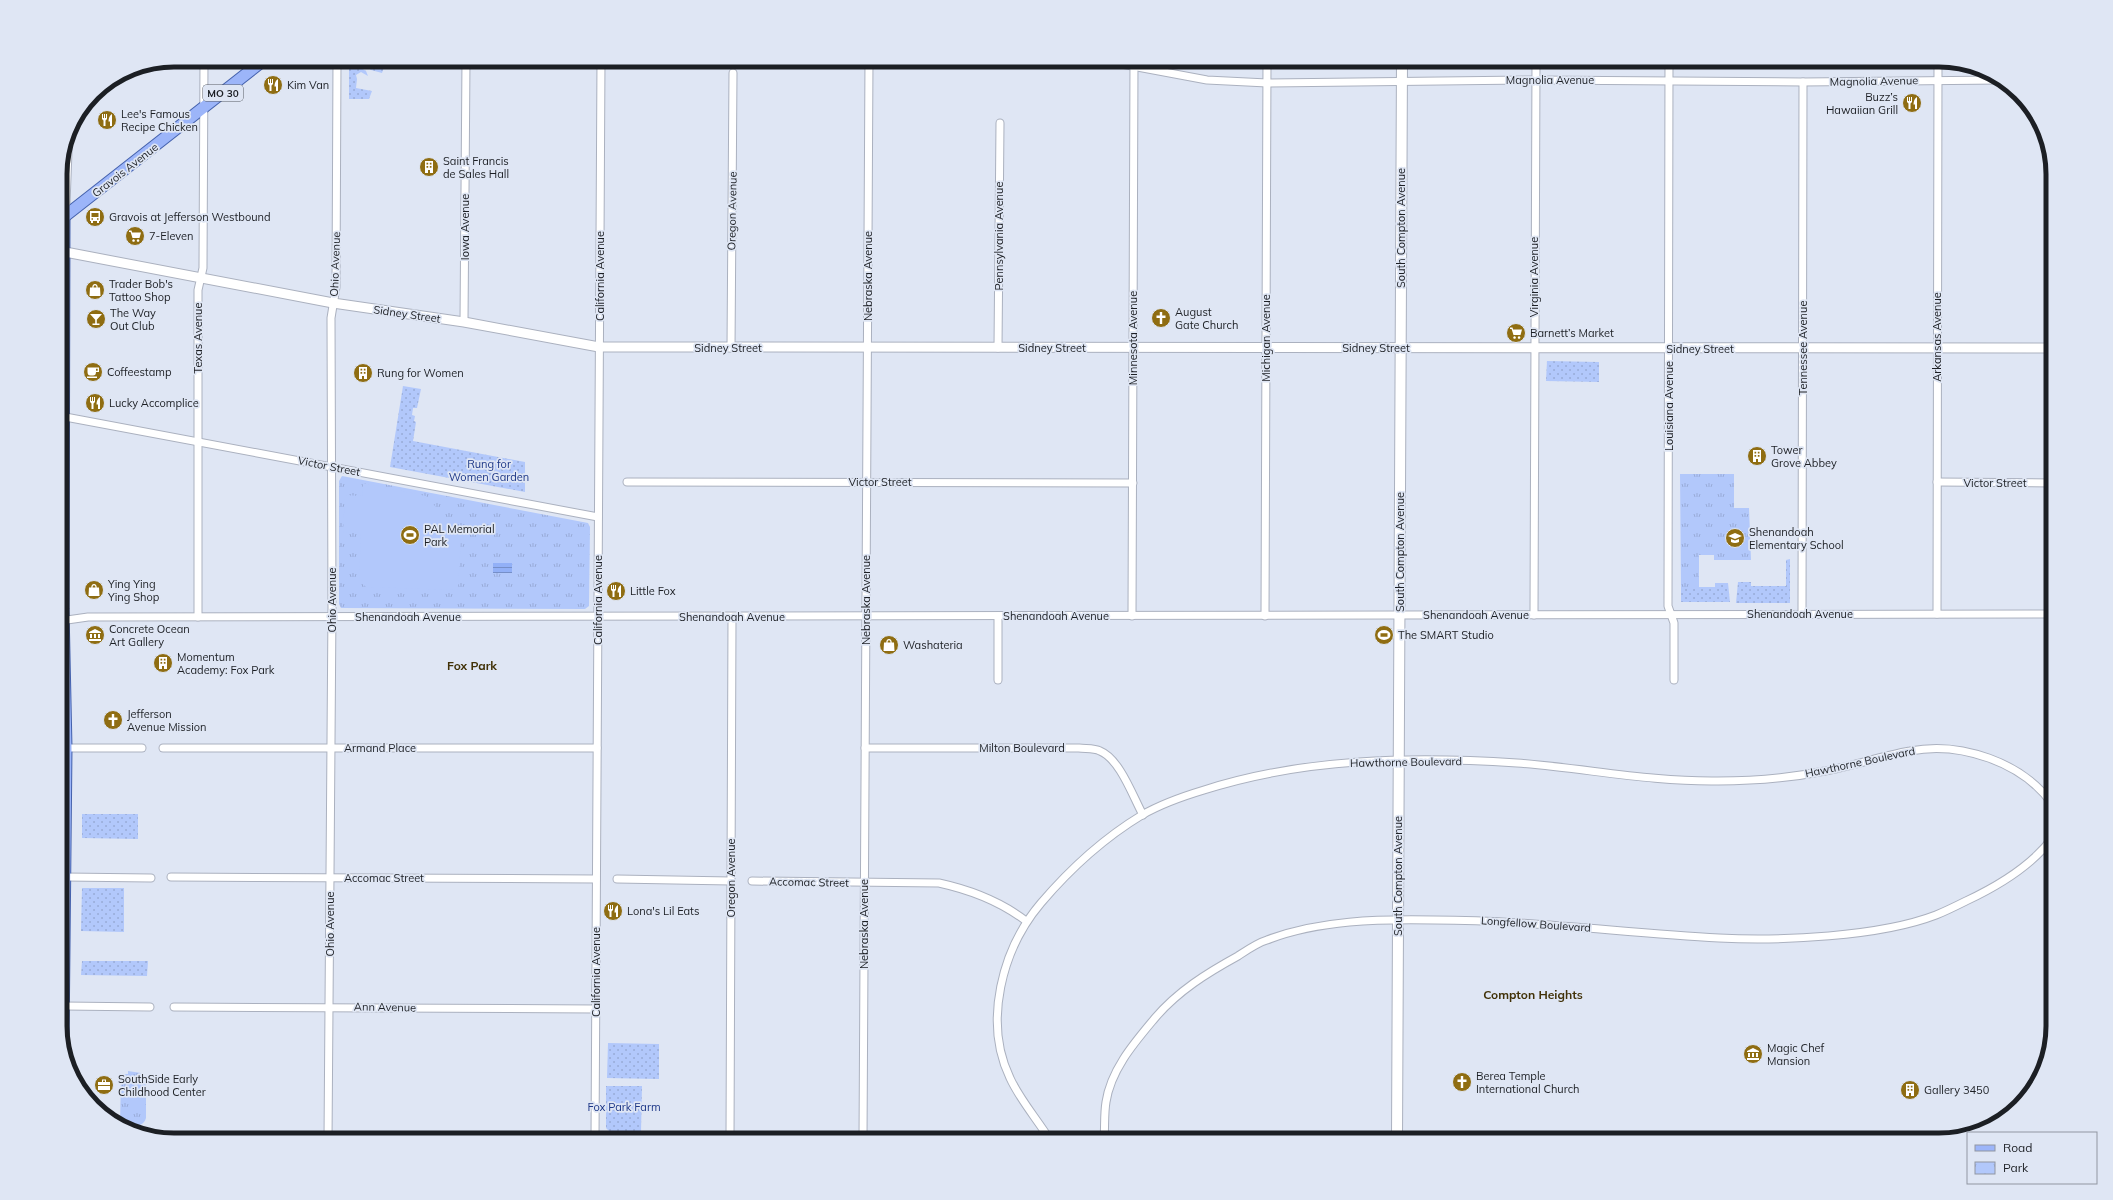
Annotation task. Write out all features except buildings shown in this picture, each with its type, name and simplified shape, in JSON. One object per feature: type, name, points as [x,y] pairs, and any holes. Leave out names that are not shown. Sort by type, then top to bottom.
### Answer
[{"type":"main road","name":"Gravois Avenue","points":[[67,214],[255,67]]},
{"type":"main road","name":"South Compton Avenue","points":[[1397,1133],[1402,67]]},
{"type":"street","name":"Texas Avenue","points":[[198,617],[198,290],[203,268],[204,67]]},
{"type":"street","name":"Ohio Avenue","points":[[328,1133],[332,617],[331,318],[336,287],[337,67]]},
{"type":"street","name":"Iowa Avenue","points":[[464,322],[466,67]]},
{"type":"street","name":"California Avenue","points":[[595,1133],[601,67]]},
{"type":"street","name":"Nebraska Avenue","points":[[863,1133],[868,67]]},
{"type":"street","name":"Minnesota Avenue","points":[[1132,616],[1134,67]]},
{"type":"street","name":"Magnolia Avenue","points":[[1151,67],[1206,80],[1267,83],[1535,80],[1803,82],[1991,80]]},
{"type":"street","name":"Michigan Avenue","points":[[1264,616],[1267,67]]},
{"type":"street","name":"Virginia Avenue","points":[[1534,615],[1536,67]]},
{"type":"street","name":"Louisiana Avenue","points":[[1669,67],[1668,606],[1674,623],[1674,680]]},
{"type":"street","name":"Arkansas Avenue","points":[[1937,614],[1938,67]]},
{"type":"street","name":"Oregon Avenue","points":[[731,348],[733,73]]},
{"type":"street","name":"Tennessee Avenue","points":[[1802,614],[1803,82]]},
{"type":"street","name":"Pennsylvania Avenue","points":[[998,348],[1000,123]]},
{"type":"street","name":"Sidney Street","points":[[67,252],[333,303],[464,322],[599,347],[1401,349],[2046,348]]},
{"type":"street","name":"Victor Street","points":[[67,417],[598,517]]},
{"type":"street","name":"Victor Street","points":[[627,482],[1133,483]]},
{"type":"street","name":"Victor Street","points":[[1937,482],[2046,483]]},
{"type":"street","name":"Shenandoah Avenue","points":[[67,620],[82,617],[2046,614]]},
{"type":"street","points":[[998,616],[998,680]]},
{"type":"street","name":"Oregon Avenue","points":[[730,1133],[732,617]]},
{"type":"street","points":[[67,748],[142,748]]},
{"type":"street","name":"Armand Place","points":[[163,748],[597,748]]},
{"type":"street","name":"Milton Boulevard","points":[[865,748],[1079,748],[1100,750],[1110,758],[1121,772],[1143,815]]},
{"type":"street","name":"Hawthorne Boulevard","points":[[1045,1133],[1010,1079],[998,1043],[997,1012],[1004,972],[1026,921],[1064,876],[1102,844],[1143,815],[1183,797],[1251,777],[1327,764],[1399,760],[1516,763],[1689,781],[1718,782],[1774,779],[1826,771],[1911,750],[1941,749],[1979,756],[2012,768],[2031,781],[2046,795]]},
{"type":"street","name":"Longfellow Boulevard","points":[[1104,1133],[1106,1100],[1115,1075],[1128,1050],[1171,999],[1211,970],[1265,940],[1308,929],[1349,923],[1398,919],[1483,920],[1721,938],[1764,939],[1852,932],[1895,926],[1935,915],[1981,894],[2016,873],[2046,846]]},
{"type":"street","points":[[67,877],[151,878]]},
{"type":"street","name":"Accomac Street","points":[[171,877],[596,880]]},
{"type":"street","points":[[617,879],[731,881]]},
{"type":"street","name":"Accomac Street","points":[[752,881],[939,883],[962,888],[1001,904],[1026,921]]},
{"type":"street","points":[[67,1006],[150,1007]]},
{"type":"street","name":"Ann Avenue","points":[[174,1007],[596,1009]]},
{"type":"green space","points":[[349,67],[359,67],[366,71],[368,76],[361,72],[356,75],[356,88],[372,91],[369,99],[349,99]]},
{"type":"green space","points":[[368,67],[384,67],[382,73],[371,70]]},
{"type":"green space","points":[[384,67],[398,67],[397,69]]},
{"type":"green space","points":[[1547,361],[1599,362],[1599,382],[1546,381]]},
{"type":"green space","name":"Rung for Women Garden","points":[[403,386],[421,389],[417,408],[413,408],[412,415],[415,416],[414,421],[416,422],[413,441],[525,462],[525,492],[390,467]]},
{"type":"green space","points":[[1680,474],[1734,474],[1734,508],[1749,508],[1751,560],[1714,560],[1714,555],[1699,555],[1699,587],[1681,587]]},
{"type":"green space","points":[[342,476],[588,523],[590,527],[589,606],[585,609],[341,608],[339,604],[339,481]]},
{"type":"green space","name":"PAL Memorial Park","points":[[363,483],[426,496],[453,526],[461,537],[458,590],[366,587],[359,580],[361,533],[343,532],[345,495],[362,496]]},
{"type":"green space","points":[[1790,559],[1790,603],[1736,603],[1738,582],[1751,582],[1751,586],[1786,586],[1786,560]]},
{"type":"green space","points":[[1715,583],[1728,583],[1730,602],[1681,602],[1681,587],[1715,587]]},
{"type":"green space","points":[[82,814],[138,814],[138,839],[82,838]]},
{"type":"green space","points":[[82,888],[124,888],[124,932],[81,931]]},
{"type":"green space","points":[[82,961],[148,961],[147,976],[81,975]]},
{"type":"green space","points":[[608,1043],[659,1044],[659,1079],[607,1078]]},
{"type":"green space","points":[[128,1071],[141,1073],[146,1078],[146,1118],[142,1124],[136,1126],[120,1119],[121,1074],[128,1074]]},
{"type":"green space","name":"Fox Park Farm","points":[[606,1086],[642,1086],[641,1132],[610,1132],[606,1128]]},
{"type":"shaded area","points":[[493,563],[512,563],[512,573],[493,573]]},
{"type":"place","name":"Kim Van","points":[[273,85]]},
{"type":"place","name":"Buzz’s Hawaiian Grill","points":[[1912,103]]},
{"type":"place","name":"Lee's Famous Recipe Chicken","points":[[107,120]]},
{"type":"place","name":"Saint Francis de Sales Hall","points":[[429,167]]},
{"type":"place","name":"Gravois at Jefferson Westbound","points":[[95,217]]},
{"type":"place","name":"7-Eleven","points":[[135,236]]},
{"type":"place","name":"Trader Bob's Tattoo Shop","points":[[95,290]]},
{"type":"place","name":"August Gate Church","points":[[1161,318]]},
{"type":"place","name":"The Way Out Club","points":[[96,319]]},
{"type":"place","name":"Barnett’s Market","points":[[1516,333]]},
{"type":"place","name":"Coffeestamp","points":[[93,372]]},
{"type":"place","name":"Rung for Women","points":[[363,373]]},
{"type":"place","name":"Lucky Accomplice","points":[[95,403]]},
{"type":"place","name":"Tower Grove Abbey","points":[[1757,456]]},
{"type":"place","name":"PAL Memorial Park","points":[[410,535]]},
{"type":"place","name":"Shenandoah Elementary School","points":[[1735,538]]},
{"type":"place","name":"Ying Ying Ying Shop","points":[[94,590]]},
{"type":"place","name":"Little Fox","points":[[616,591]]},
{"type":"place","name":"Concrete Ocean Art Gallery","points":[[95,635]]},
{"type":"place","name":"The SMART Studio","points":[[1384,635]]},
{"type":"place","name":"Washateria","points":[[889,645]]},
{"type":"place","name":"Momentum Academy: Fox Park","points":[[163,663]]},
{"type":"place","name":"Jefferson Avenue Mission","points":[[113,720]]},
{"type":"place","name":"Lona's Lil Eats","points":[[613,911]]},
{"type":"place","name":"Magic Chef Mansion","points":[[1753,1054]]},
{"type":"place","name":"Berea Temple International Church","points":[[1462,1082]]},
{"type":"place","name":"SouthSide Early Childhood Center","points":[[104,1085]]},
{"type":"place","name":"Gallery 3450","points":[[1910,1090]]},
{"type":"district","name":"Fox Park","points":[[472,665]]},
{"type":"district","name":"Compton Heights","points":[[1533,994]]}]
